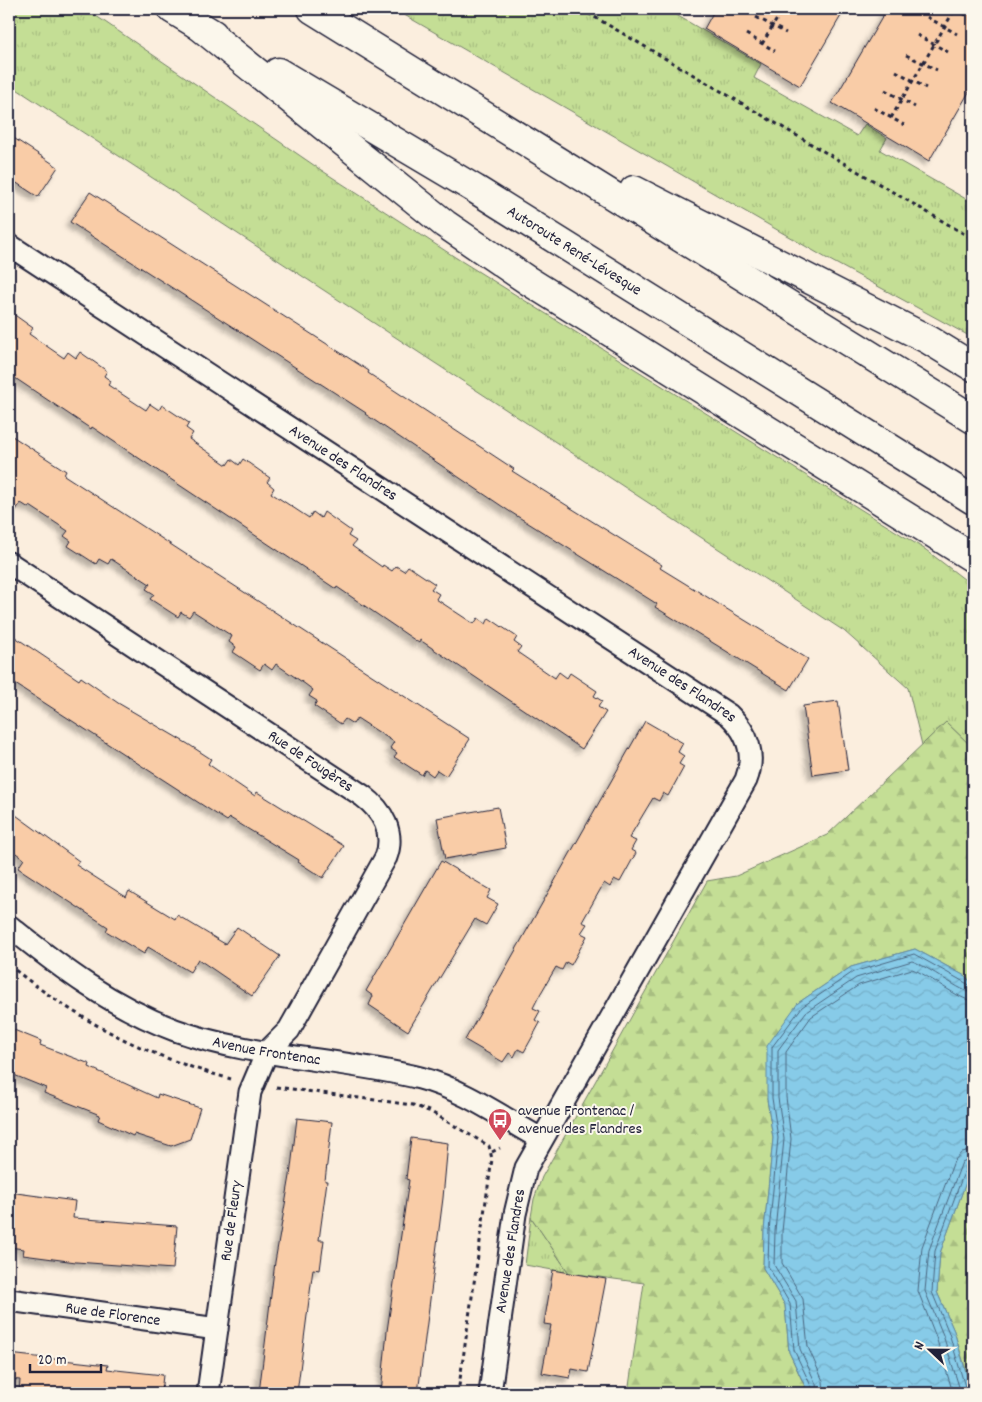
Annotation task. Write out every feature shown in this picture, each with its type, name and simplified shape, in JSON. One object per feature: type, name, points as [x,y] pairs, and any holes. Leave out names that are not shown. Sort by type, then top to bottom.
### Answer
[{"type":"highway","name":"Autoroute René-Lévesque","points":[[172,9],[475,189],[973,500]]},
{"type":"highway","points":[[312,9],[973,419]]},
{"type":"highway","points":[[197,24],[445,224],[527,280],[973,558]]},
{"type":"highway","points":[[470,107],[930,340],[973,367]]},
{"type":"street","name":"Avenue des Flandres","points":[[9,245],[728,715],[738,724],[745,735],[751,756],[751,768],[746,780],[526,1168],[518,1197],[490,1393]]},
{"type":"street","name":"Rue de Fougères","points":[[9,563],[363,796],[380,812],[390,837],[386,857],[289,1030],[267,1052]]},
{"type":"street","name":"Avenue Frontenac","points":[[9,926],[78,980],[137,1014],[177,1030],[267,1052],[428,1081],[465,1096],[541,1140]]},
{"type":"street","name":"Rue de Fleury","points":[[208,1393],[250,1092],[267,1052]]},
{"type":"street","name":"Rue de Florence","points":[[9,1300],[217,1330]]},
{"type":"path","points":[[581,9],[973,239]]},
{"type":"path","points":[[762,44],[783,9]]},
{"type":"path","points":[[788,9],[797,14]]},
{"type":"path","points":[[892,118],[956,9],[968,16]]},
{"type":"path","points":[[756,16],[786,33]]},
{"type":"path","points":[[927,17],[957,34]]},
{"type":"path","points":[[746,34],[774,52]]},
{"type":"path","points":[[917,35],[948,52]]},
{"type":"path","points":[[906,54],[937,70]]},
{"type":"path","points":[[896,71],[926,88]]},
{"type":"path","points":[[885,90],[915,107]]},
{"type":"path","points":[[874,108],[904,126]]},
{"type":"path","name":"Avenue Frontenac","points":[[9,966],[63,1006],[124,1041],[171,1061],[233,1080]]},
{"type":"path","name":"Avenue Frontenac","points":[[271,1086],[421,1108],[482,1141],[492,1152]]},
{"type":"path","points":[[492,1152],[500,1148]]},
{"type":"path","name":"Avenue des Flandres","points":[[458,1393],[492,1152]]},
{"type":"green space","points":[[9,9],[86,9],[318,168],[458,259],[926,550],[973,586],[973,748],[946,722],[922,745],[908,688],[844,631],[9,84]]},
{"type":"green space","points":[[394,9],[666,9],[761,64],[754,78],[857,136],[865,124],[887,138],[880,150],[973,203],[973,338],[826,258]]},
{"type":"green space","points":[[946,722],[973,748],[973,984],[965,976],[915,949],[851,967],[798,1003],[767,1099],[773,1138],[764,1231],[763,1268],[785,1305],[789,1352],[806,1389],[805,1393],[628,1393],[644,1283],[569,1273],[531,1217],[534,1199],[542,1177],[707,881],[736,876],[827,835]]},
{"type":"green space","points":[[973,1163],[973,1393],[954,1331],[937,1292],[940,1253]]},
{"type":"green space","points":[[531,1217],[569,1273],[525,1265]]},
{"type":"water","points":[[915,949],[965,976],[973,984],[973,1163],[940,1253],[937,1292],[954,1331],[972,1393],[805,1393],[806,1388],[789,1352],[785,1305],[763,1268],[764,1231],[773,1138],[767,1099],[767,1046],[798,1003],[851,967]]},
{"type":"building","points":[[715,9],[845,9],[800,86],[704,29]]},
{"type":"building","points":[[887,9],[973,9],[973,85],[929,161],[832,103]]},
{"type":"building","points":[[9,135],[58,167],[38,197],[9,178]]},
{"type":"building","points":[[90,192],[369,371],[368,373],[514,469],[512,471],[662,565],[660,568],[808,659],[789,690],[655,607],[657,604],[509,511],[366,413],[70,222]]},
{"type":"building","points":[[9,311],[33,328],[29,334],[64,358],[68,352],[76,358],[80,352],[107,371],[104,376],[111,381],[108,385],[146,410],[150,404],[159,410],[162,405],[189,423],[186,428],[193,433],[189,439],[227,465],[231,459],[239,465],[243,459],[270,478],[267,482],[274,488],[271,493],[309,518],[313,512],[321,518],[324,512],[351,531],[348,536],[356,541],[352,546],[382,567],[383,565],[392,571],[396,566],[404,571],[408,566],[435,584],[431,589],[439,594],[436,599],[474,624],[478,618],[486,624],[489,618],[517,637],[514,642],[521,647],[517,652],[555,678],[559,672],[567,678],[570,673],[597,691],[594,696],[602,701],[598,707],[606,712],[582,749],[420,640],[419,643],[337,587],[336,589],[9,374]]},
{"type":"building","points":[[9,434],[66,471],[64,475],[470,739],[446,776],[437,770],[433,776],[425,770],[422,775],[394,757],[397,753],[390,748],[394,742],[357,718],[353,724],[345,719],[341,724],[314,706],[317,701],[309,696],[313,690],[305,684],[276,664],[272,670],[264,664],[260,670],[233,652],[236,647],[229,642],[232,636],[193,611],[189,617],[181,612],[178,617],[150,599],[154,594],[146,589],[150,584],[111,559],[108,564],[99,559],[96,564],[68,546],[71,541],[64,536],[68,531],[30,506],[29,508],[21,503],[9,519]]},
{"type":"building","points":[[9,633],[79,680],[81,677],[118,703],[211,759],[208,764],[255,796],[257,792],[344,846],[323,878],[298,862],[299,860],[230,818],[227,821],[9,680]]},
{"type":"building","points":[[838,701],[848,770],[813,775],[803,706]]},
{"type":"building","points":[[645,721],[683,743],[678,752],[684,756],[679,764],[684,767],[668,796],[663,793],[659,801],[653,798],[629,838],[636,841],[631,850],[636,853],[620,882],[614,879],[610,887],[604,883],[582,922],[587,924],[581,933],[587,936],[571,965],[566,962],[562,970],[556,967],[538,998],[533,1008],[540,1011],[535,1020],[540,1023],[524,1052],[518,1049],[514,1057],[509,1053],[503,1062],[465,1040]]},
{"type":"building","points":[[498,807],[506,848],[445,859],[437,818]]},
{"type":"building","points":[[9,810],[79,861],[76,865],[126,897],[129,891],[175,919],[177,915],[225,944],[237,927],[280,956],[252,996],[198,959],[190,972],[148,947],[144,954],[106,931],[108,927],[18,868],[24,859],[9,848]]},
{"type":"building","points":[[441,861],[491,890],[487,898],[498,904],[486,925],[475,919],[408,1031],[369,1005],[373,996],[366,991]]},
{"type":"building","points":[[9,1028],[41,1041],[40,1045],[90,1064],[89,1067],[157,1098],[158,1094],[200,1108],[190,1139],[171,1146],[134,1134],[133,1136],[98,1120],[100,1115],[44,1093],[46,1088],[9,1073]]},
{"type":"building","points":[[297,1118],[332,1122],[319,1240],[324,1240],[320,1270],[313,1269],[297,1393],[259,1393],[275,1262],[290,1176]]},
{"type":"building","points":[[411,1138],[448,1143],[443,1198],[418,1393],[381,1393],[387,1331],[409,1180],[406,1179]]},
{"type":"building","points":[[9,1192],[75,1201],[73,1218],[177,1226],[173,1269],[76,1262],[23,1255],[24,1249],[9,1247]]},
{"type":"building","points":[[553,1270],[606,1279],[588,1372],[572,1369],[570,1378],[542,1373],[551,1325],[544,1324]]},
{"type":"building","points":[[9,1354],[108,1365],[107,1369],[163,1375],[161,1393],[19,1393],[20,1380],[9,1379]]},
{"type":"place","name":"avenue Frontenac / avenue des Flandres","points":[[500,1141]]}]
